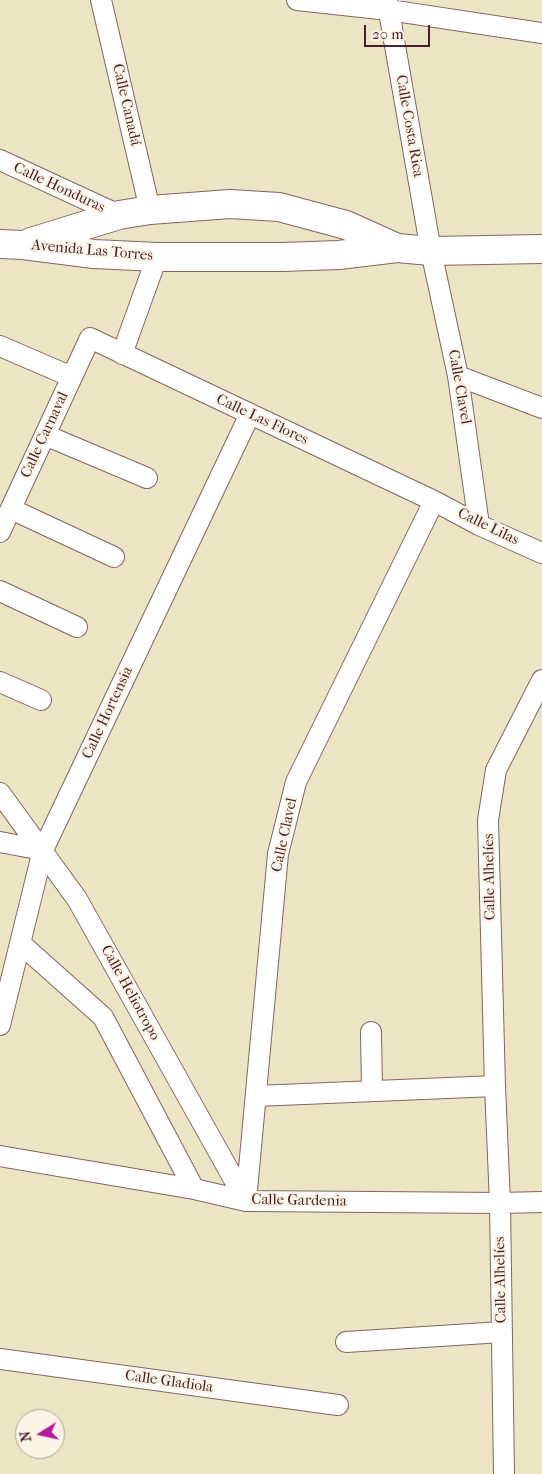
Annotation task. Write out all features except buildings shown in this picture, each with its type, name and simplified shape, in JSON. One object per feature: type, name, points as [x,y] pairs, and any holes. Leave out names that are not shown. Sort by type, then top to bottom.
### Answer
[{"type":"street","name":"Calle Canadá","points":[[101,0],[150,210]]},
{"type":"street","points":[[297,0],[388,5],[542,32]]},
{"type":"street","name":"Calle Costa Rica","points":[[388,5],[431,251]]},
{"type":"street","name":"Calle Honduras","points":[[0,160],[119,215]]},
{"type":"street","name":"Avenida Las Torres","points":[[11,244],[119,215],[150,210],[230,204],[278,207],[346,224],[397,248]]},
{"type":"street","name":"Avenida Las Torres","points":[[11,244],[94,254],[157,256],[320,256],[397,248],[431,251],[542,249]]},
{"type":"street","name":"Calle Clavel","points":[[431,251],[458,376],[479,525]]},
{"type":"street","points":[[122,354],[157,256]]},
{"type":"street","name":"Calle Las Flores","points":[[90,338],[434,501]]},
{"type":"street","name":"Calle Carnaval","points":[[0,532],[90,338]]},
{"type":"street","points":[[0,346],[72,378]]},
{"type":"street","points":[[458,376],[542,408]]},
{"type":"street","name":"Calle Hortensia","points":[[0,1025],[43,850],[250,414]]},
{"type":"street","points":[[45,435],[147,478]]},
{"type":"street","name":"Calle Clavel","points":[[246,1201],[278,854],[296,782],[434,501]]},
{"type":"street","name":"Calle Lilas","points":[[434,501],[479,525],[542,553]]},
{"type":"street","points":[[11,509],[114,557]]},
{"type":"street","points":[[0,591],[77,627]]},
{"type":"street","name":"Calle Alhelíes","points":[[504,1474],[500,1203],[488,820],[496,770],[542,680]]},
{"type":"street","points":[[0,682],[41,700]]},
{"type":"street","name":"Calle Heliotropo","points":[[0,793],[77,899],[246,1201]]},
{"type":"street","points":[[0,842],[43,850]]},
{"type":"street","points":[[20,943],[103,1017],[194,1188]]},
{"type":"street","points":[[371,1032],[372,1090]]},
{"type":"street","points":[[256,1096],[495,1086]]},
{"type":"street","name":"Calle Gardenia","points":[[0,1156],[194,1188],[246,1201],[542,1202]]},
{"type":"street","points":[[346,1342],[502,1332]]},
{"type":"street","name":"Calle Gladiola","points":[[0,1359],[338,1405]]}]
